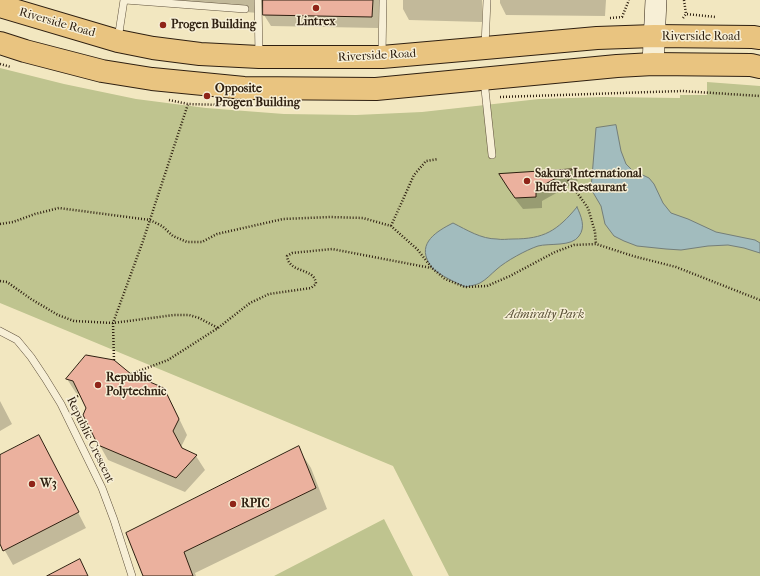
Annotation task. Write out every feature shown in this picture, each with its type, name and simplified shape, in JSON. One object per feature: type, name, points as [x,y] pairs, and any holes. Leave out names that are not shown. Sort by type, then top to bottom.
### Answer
[{"type":"main road","name":"Riverside Road","points":[[0,6],[118,41],[153,48],[200,54],[259,57],[382,57],[597,38],[654,36],[760,38]]},
{"type":"main road","points":[[0,43],[102,71],[152,79],[244,88],[376,89],[616,66],[653,64],[751,65],[760,67]]},
{"type":"street","points":[[653,64],[656,0]]},
{"type":"lane","points":[[118,41],[124,0],[246,9]]},
{"type":"lane","points":[[258,0],[259,57]]},
{"type":"lane","points":[[382,57],[383,0]]},
{"type":"lane","points":[[485,48],[487,0]]},
{"type":"lane","points":[[484,78],[492,156]]},
{"type":"lane","name":"Republic Crescent","points":[[0,331],[17,340],[45,378],[60,404],[102,488],[132,576]]},
{"type":"path","points":[[622,17],[629,0]]},
{"type":"path","points":[[684,0],[686,14]]},
{"type":"path","points":[[511,96],[682,91],[760,96]]},
{"type":"path","points":[[114,360],[113,323],[150,220],[188,104]]},
{"type":"path","points":[[391,226],[414,175],[426,161],[438,159]]},
{"type":"path","points":[[568,180],[588,208],[596,244]]},
{"type":"path","points":[[0,224],[13,222],[35,214],[59,208],[150,220],[162,226],[173,236],[187,242],[202,242],[217,234],[282,219],[330,217],[363,218],[391,226],[418,249],[432,268],[445,279],[465,287],[487,286],[510,276],[554,252],[574,245],[596,244],[676,267],[760,300]]},
{"type":"path","points":[[131,374],[168,360],[218,328],[250,303],[269,294],[311,288],[316,284],[316,280],[313,275],[292,266],[288,262],[287,256],[292,253],[332,249],[432,268]]},
{"type":"path","points":[[0,281],[8,282],[31,299],[58,315],[74,321],[113,323],[190,314],[218,328]]},
{"type":"green space","name":"Admiralty Park","points":[[0,68],[64,84],[136,99],[206,108],[284,114],[356,115],[422,112],[539,99],[603,97],[680,98],[680,95],[707,95],[707,82],[760,86],[760,576],[449,576],[393,466],[0,303]]},
{"type":"green space","points":[[384,519],[413,576],[274,576]]},
{"type":"water","points":[[616,125],[621,151],[626,164],[632,170],[649,178],[654,184],[663,203],[671,213],[716,232],[755,240],[760,243],[760,253],[728,245],[681,250],[637,246],[614,236],[605,224],[601,206],[591,189],[596,128]]},
{"type":"water","points":[[577,207],[581,218],[582,229],[581,233],[576,239],[571,242],[543,245],[528,250],[516,256],[497,269],[485,280],[477,284],[465,287],[444,276],[432,268],[426,256],[425,249],[430,238],[453,223],[474,234],[491,239],[524,239],[542,235],[556,228]]},
{"type":"building","name":"Lintrex","points":[[263,0],[373,0],[372,17],[263,15]]},
{"type":"building","name":"Sakura International Buffet Restaurant","points":[[573,169],[536,189],[536,197],[515,198],[499,174]]},
{"type":"building","points":[[86,355],[114,360],[131,374],[164,388],[179,419],[173,431],[182,448],[197,455],[176,478],[98,445],[83,415],[86,408],[73,381],[66,379]]},
{"type":"building","name":"W3","points":[[39,435],[79,512],[3,551],[0,544],[0,455]]},
{"type":"building","name":"RPIC","points":[[299,446],[316,488],[184,552],[193,576],[143,576],[126,533]]},
{"type":"building","points":[[80,559],[88,576],[47,576]]},
{"type":"place","name":"Lintrex","points":[[316,8]]},
{"type":"place","name":"Progen Building","points":[[163,25]]},
{"type":"place","name":"Opposite Progen Building","points":[[207,96]]},
{"type":"place","name":"Sakura International Buffet Restaurant","points":[[527,181]]},
{"type":"place","name":"Republic Polytechnic","points":[[98,385]]},
{"type":"place","name":"W3","points":[[32,484]]},
{"type":"place","name":"RPIC","points":[[233,504]]}]
